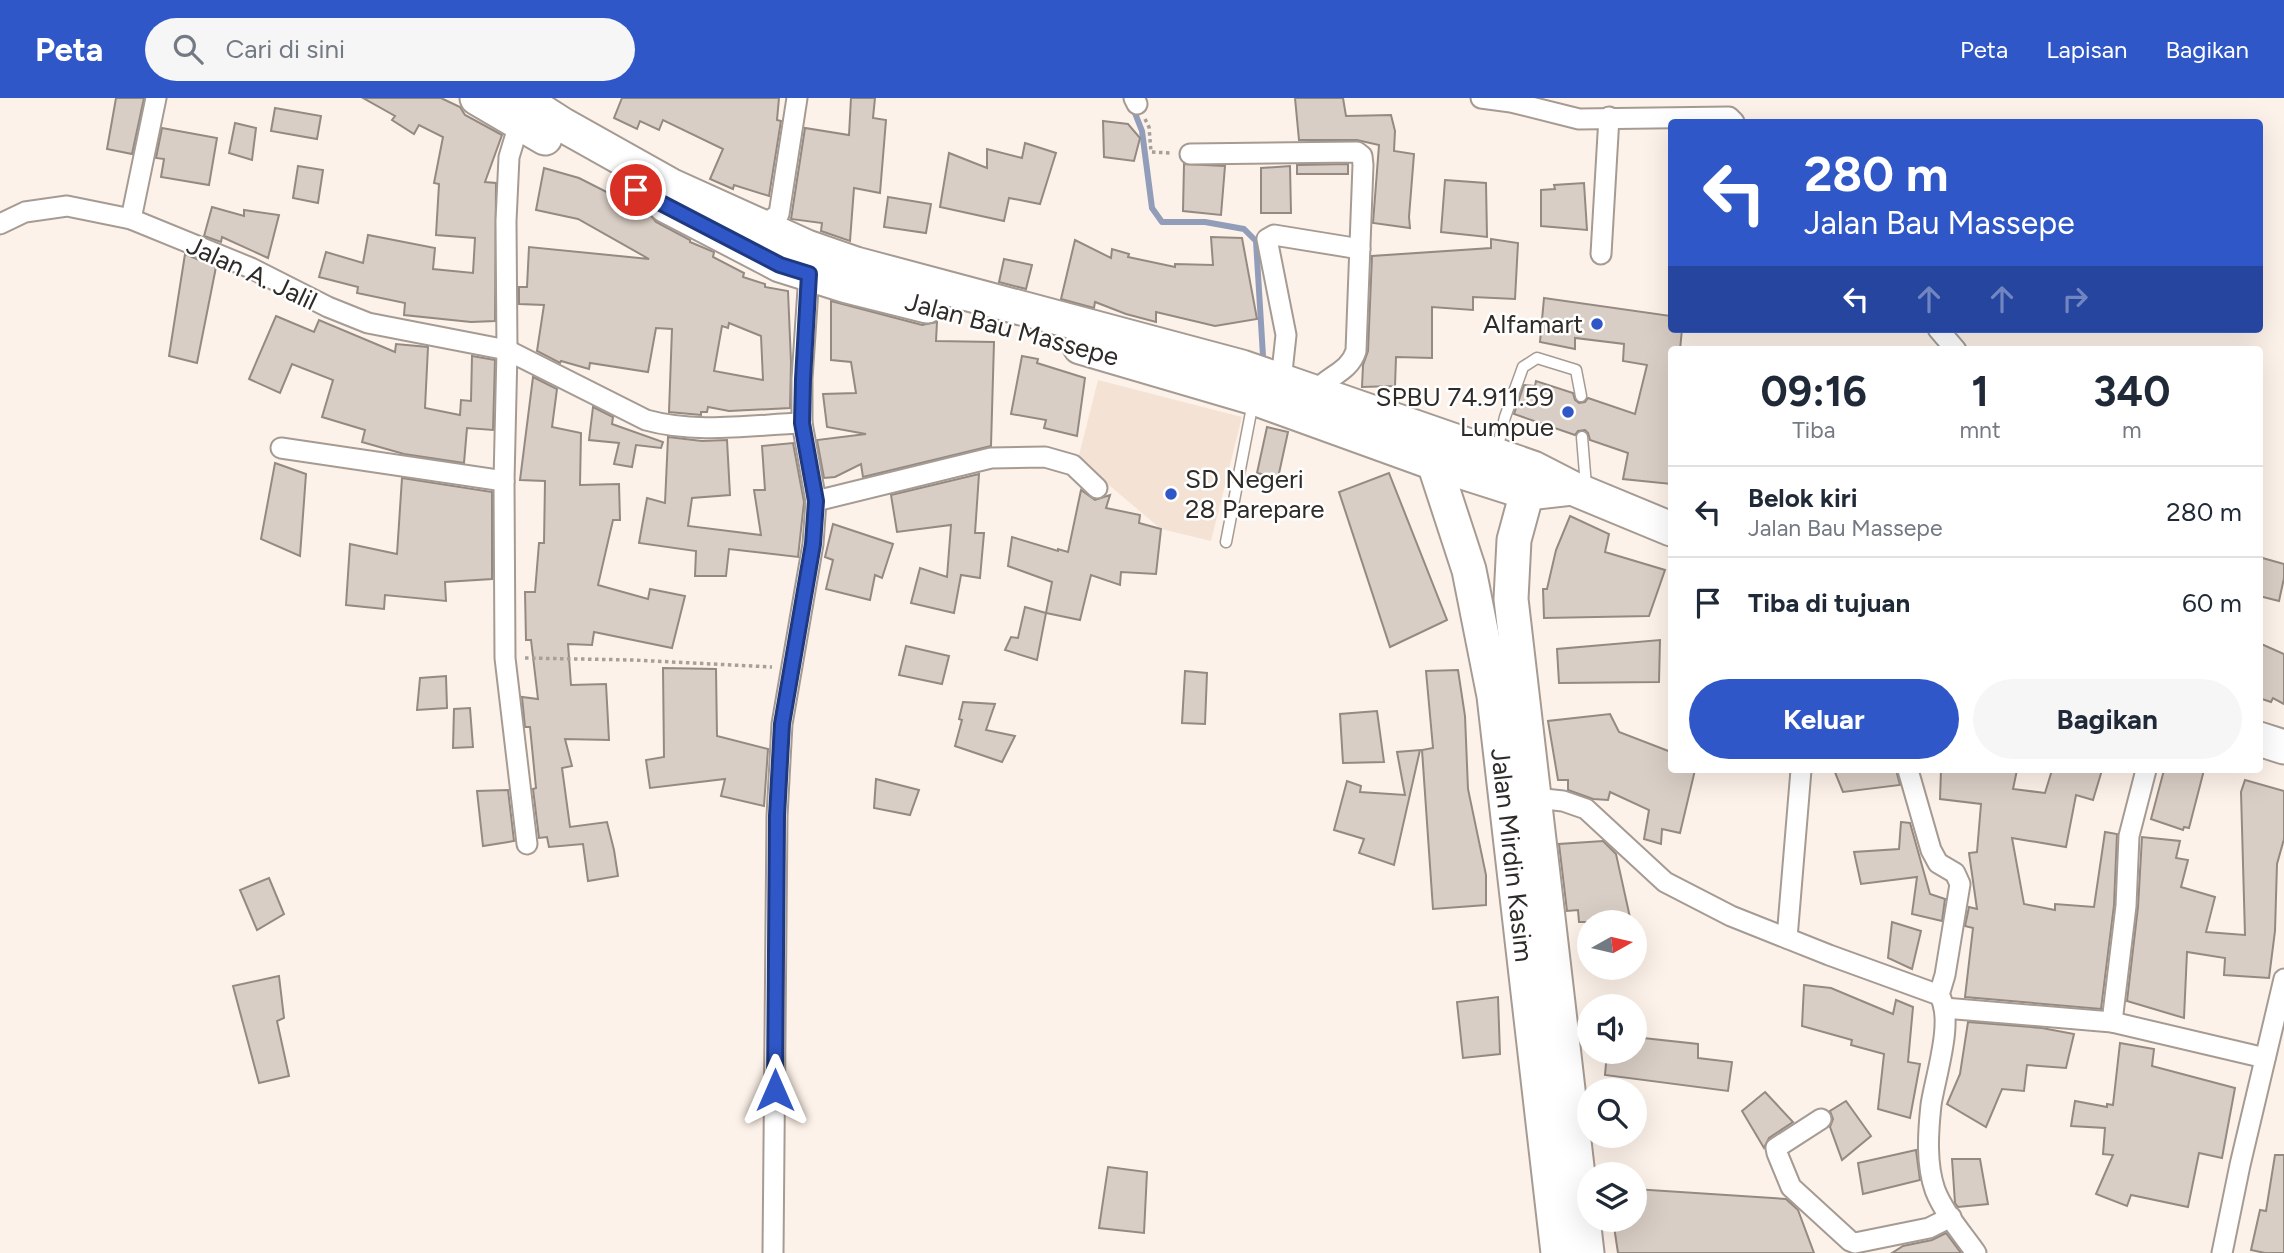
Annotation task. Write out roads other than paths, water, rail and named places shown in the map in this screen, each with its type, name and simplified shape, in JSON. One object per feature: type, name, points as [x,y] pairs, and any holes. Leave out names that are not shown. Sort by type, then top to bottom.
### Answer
[{"type":"highway","name":"Jalan Bau Massepe","points":[[477,98],[533,108],[670,185],[807,247],[856,264],[1242,367],[1267,390],[1434,463],[1579,491],[1668,528]]},
{"type":"highway","name":"Jalan Bau Massepe","points":[[533,108],[654,200],[780,265],[1041,336],[1267,390],[1314,393],[1496,455],[1531,480]]},
{"type":"highway","name":"Jalan Mirdin Kasim","points":[[1434,463],[1469,570],[1494,696],[1563,1172],[1587,1253]]},
{"type":"highway","name":"Jalan Mirdin Kasim","points":[[1531,480],[1514,540],[1511,598],[1535,798],[1563,1172],[1558,1253]]},
{"type":"highway","points":[[2263,740],[2284,747]]},
{"type":"street","points":[[131,219],[156,98]]},
{"type":"street","points":[[762,226],[779,214],[797,98]]},
{"type":"street","points":[[1481,98],[1511,102],[1579,119],[1690,119]]},
{"type":"street","points":[[1711,98],[1730,119]]},
{"type":"street","points":[[527,844],[505,658],[504,481],[509,158],[533,108]]},
{"type":"street","points":[[1601,254],[1609,117]]},
{"type":"street","points":[[1190,154],[1357,152],[1362,156],[1356,351],[1354,358],[1339,375],[1320,384],[1314,393]]},
{"type":"street","name":"Jalan A. Jalil","points":[[0,224],[25,212],[67,206],[131,219],[251,268],[358,320],[508,350],[646,420],[671,427],[802,423]]},
{"type":"street","points":[[1267,390],[1286,335],[1267,239],[1275,235],[1360,248]]},
{"type":"street","points":[[773,1253],[777,816],[782,724],[813,544],[816,501],[802,423],[809,274]]},
{"type":"street","points":[[281,448],[504,481]]},
{"type":"street","points":[[816,501],[991,458],[1045,457],[1073,465],[1097,488]]},
{"type":"street","points":[[1787,938],[1801,773]]},
{"type":"street","points":[[1909,773],[1931,850],[1938,863],[1955,873],[1960,884],[1941,1002],[1944,1036],[1931,1105],[1928,1147],[1935,1189],[1976,1253]]},
{"type":"street","points":[[2112,1022],[2126,906],[2129,836],[2145,773]]},
{"type":"street","points":[[1535,798],[1563,801],[1586,809],[1665,881],[1731,916],[1941,1002],[2112,1022],[2265,1058]]},
{"type":"street","points":[[2222,1253],[2284,979]]},
{"type":"street","points":[[1821,1119],[1776,1148],[1777,1153],[1791,1187],[1850,1241],[1855,1243],[1929,1228],[1951,1217]]},
{"type":"lane","points":[[1496,455],[1505,417],[1523,367],[1536,358],[1576,370],[1581,396]]},
{"type":"lane","points":[[1226,542],[1267,390]]},
{"type":"lane","points":[[1579,491],[1582,437]]},
{"type":"waterway","points":[[1133,108],[1142,131],[1152,208],[1162,222],[1205,222],[1244,229],[1256,241],[1263,356]]},
{"type":"place","name":"Alfamart","points":[[1597,324]]},
{"type":"place","name":"SPBU 74.911.59 Lumpue","points":[[1568,412]]},
{"type":"place","name":"SD Negeri 28 Parepare","points":[[1171,494]]}]
